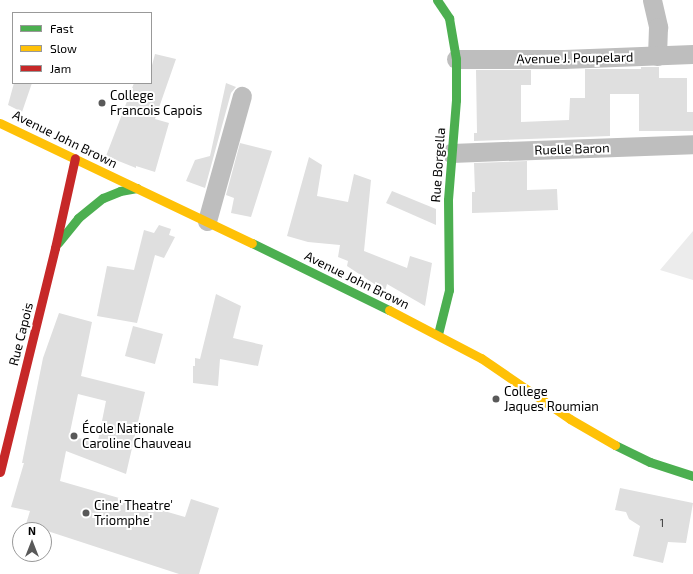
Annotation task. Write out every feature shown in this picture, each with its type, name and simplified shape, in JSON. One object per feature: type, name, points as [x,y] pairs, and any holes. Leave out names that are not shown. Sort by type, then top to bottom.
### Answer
[{"type":"main road","name":"Rue Borgella","points":[[437,0],[449,18],[456,59],[456,100],[448,200],[449,290],[438,334]]},
{"type":"main road","name":"Avenue John Brown","points":[[0,123],[207,220],[438,334],[481,358],[570,418],[612,444],[650,462],[693,476]]},
{"type":"main road","name":"Rue Capois","points":[[0,472],[55,248],[74,158]]},
{"type":"main road","name":"Rue Capois","points":[[55,248],[78,218],[91,206],[112,194],[137,188]]},
{"type":"street","points":[[652,0],[658,26],[657,56]]},
{"type":"street","name":"Avenue J. Poupelard","points":[[456,59],[657,56],[693,54]]},
{"type":"street","points":[[207,220],[242,96]]},
{"type":"street","name":"Ruelle Baron","points":[[451,153],[693,144]]},
{"type":"shaded area","points":[[693,231],[693,280],[660,270]]},
{"type":"building","points":[[155,54],[176,59],[155,119],[169,123],[155,172],[136,166],[136,168],[106,156],[134,84],[152,84],[152,65]]},
{"type":"building","points":[[641,67],[659,67],[659,78],[687,78],[687,112],[693,112],[693,131],[639,131],[639,94],[610,94],[610,136],[474,141],[474,133],[477,133],[476,70],[531,70],[531,85],[521,85],[521,122],[569,120],[570,98],[585,98],[585,69],[641,69]]},
{"type":"building","points":[[226,83],[236,87],[231,93],[205,188],[186,181],[195,160],[210,156]]},
{"type":"building","points":[[14,84],[32,84],[22,112],[8,105]]},
{"type":"building","points":[[240,143],[272,151],[251,217],[231,213],[234,198],[226,195]]},
{"type":"building","points":[[309,157],[322,165],[317,196],[348,202],[354,174],[371,180],[364,251],[407,268],[410,256],[432,263],[425,306],[387,284],[385,291],[347,266],[348,261],[338,257],[340,245],[308,242],[287,236]]},
{"type":"building","points":[[527,161],[527,190],[557,189],[558,210],[472,213],[472,192],[475,192],[474,163]]},
{"type":"building","points":[[392,191],[436,209],[436,225],[386,203]]},
{"type":"building","points":[[159,225],[171,229],[169,235],[175,237],[164,258],[155,255],[137,323],[97,316],[107,266],[134,270],[144,230],[154,233]]},
{"type":"building","points":[[216,294],[241,306],[233,338],[263,345],[258,366],[220,359],[218,386],[193,383],[193,366],[195,366],[195,358],[200,359]]},
{"type":"building","points":[[59,313],[92,322],[81,376],[145,392],[126,474],[66,451],[60,481],[185,517],[191,499],[219,508],[199,574],[179,574],[52,532],[52,522],[27,522],[30,511],[11,507],[24,463],[22,463],[43,358]],"holes":[[[78,394],[106,401],[98,441],[69,437]]]},
{"type":"building","points":[[133,326],[163,334],[155,364],[125,356]]},
{"type":"building","points":[[620,488],[693,503],[686,543],[668,542],[663,563],[633,556],[640,526],[629,519],[626,512],[615,510]]},
{"type":"traffic: fast","points":[[437,0],[449,18],[456,59],[456,100],[448,200],[449,290],[438,334]]},
{"type":"traffic: fast","points":[[58,243],[78,218],[103,198],[120,191],[137,188]]},
{"type":"traffic: fast","points":[[252,243],[389,310]]},
{"type":"traffic: fast","points":[[615,445],[650,462],[693,476]]},
{"type":"traffic: slow","points":[[0,123],[252,243]]},
{"type":"traffic: slow","points":[[389,310],[481,358],[570,419],[615,445]]},
{"type":"traffic: jam","points":[[0,472],[55,248],[75,158]]},
{"type":"place","name":"College Francois Capois","points":[[102,103]]},
{"type":"place","name":"College Jaques Roumian","points":[[496,399]]},
{"type":"place","name":"École Nationale Caroline Chauveau","points":[[74,436]]},
{"type":"place","name":"Cine' Theatre' Triomphe'","points":[[86,513]]}]
